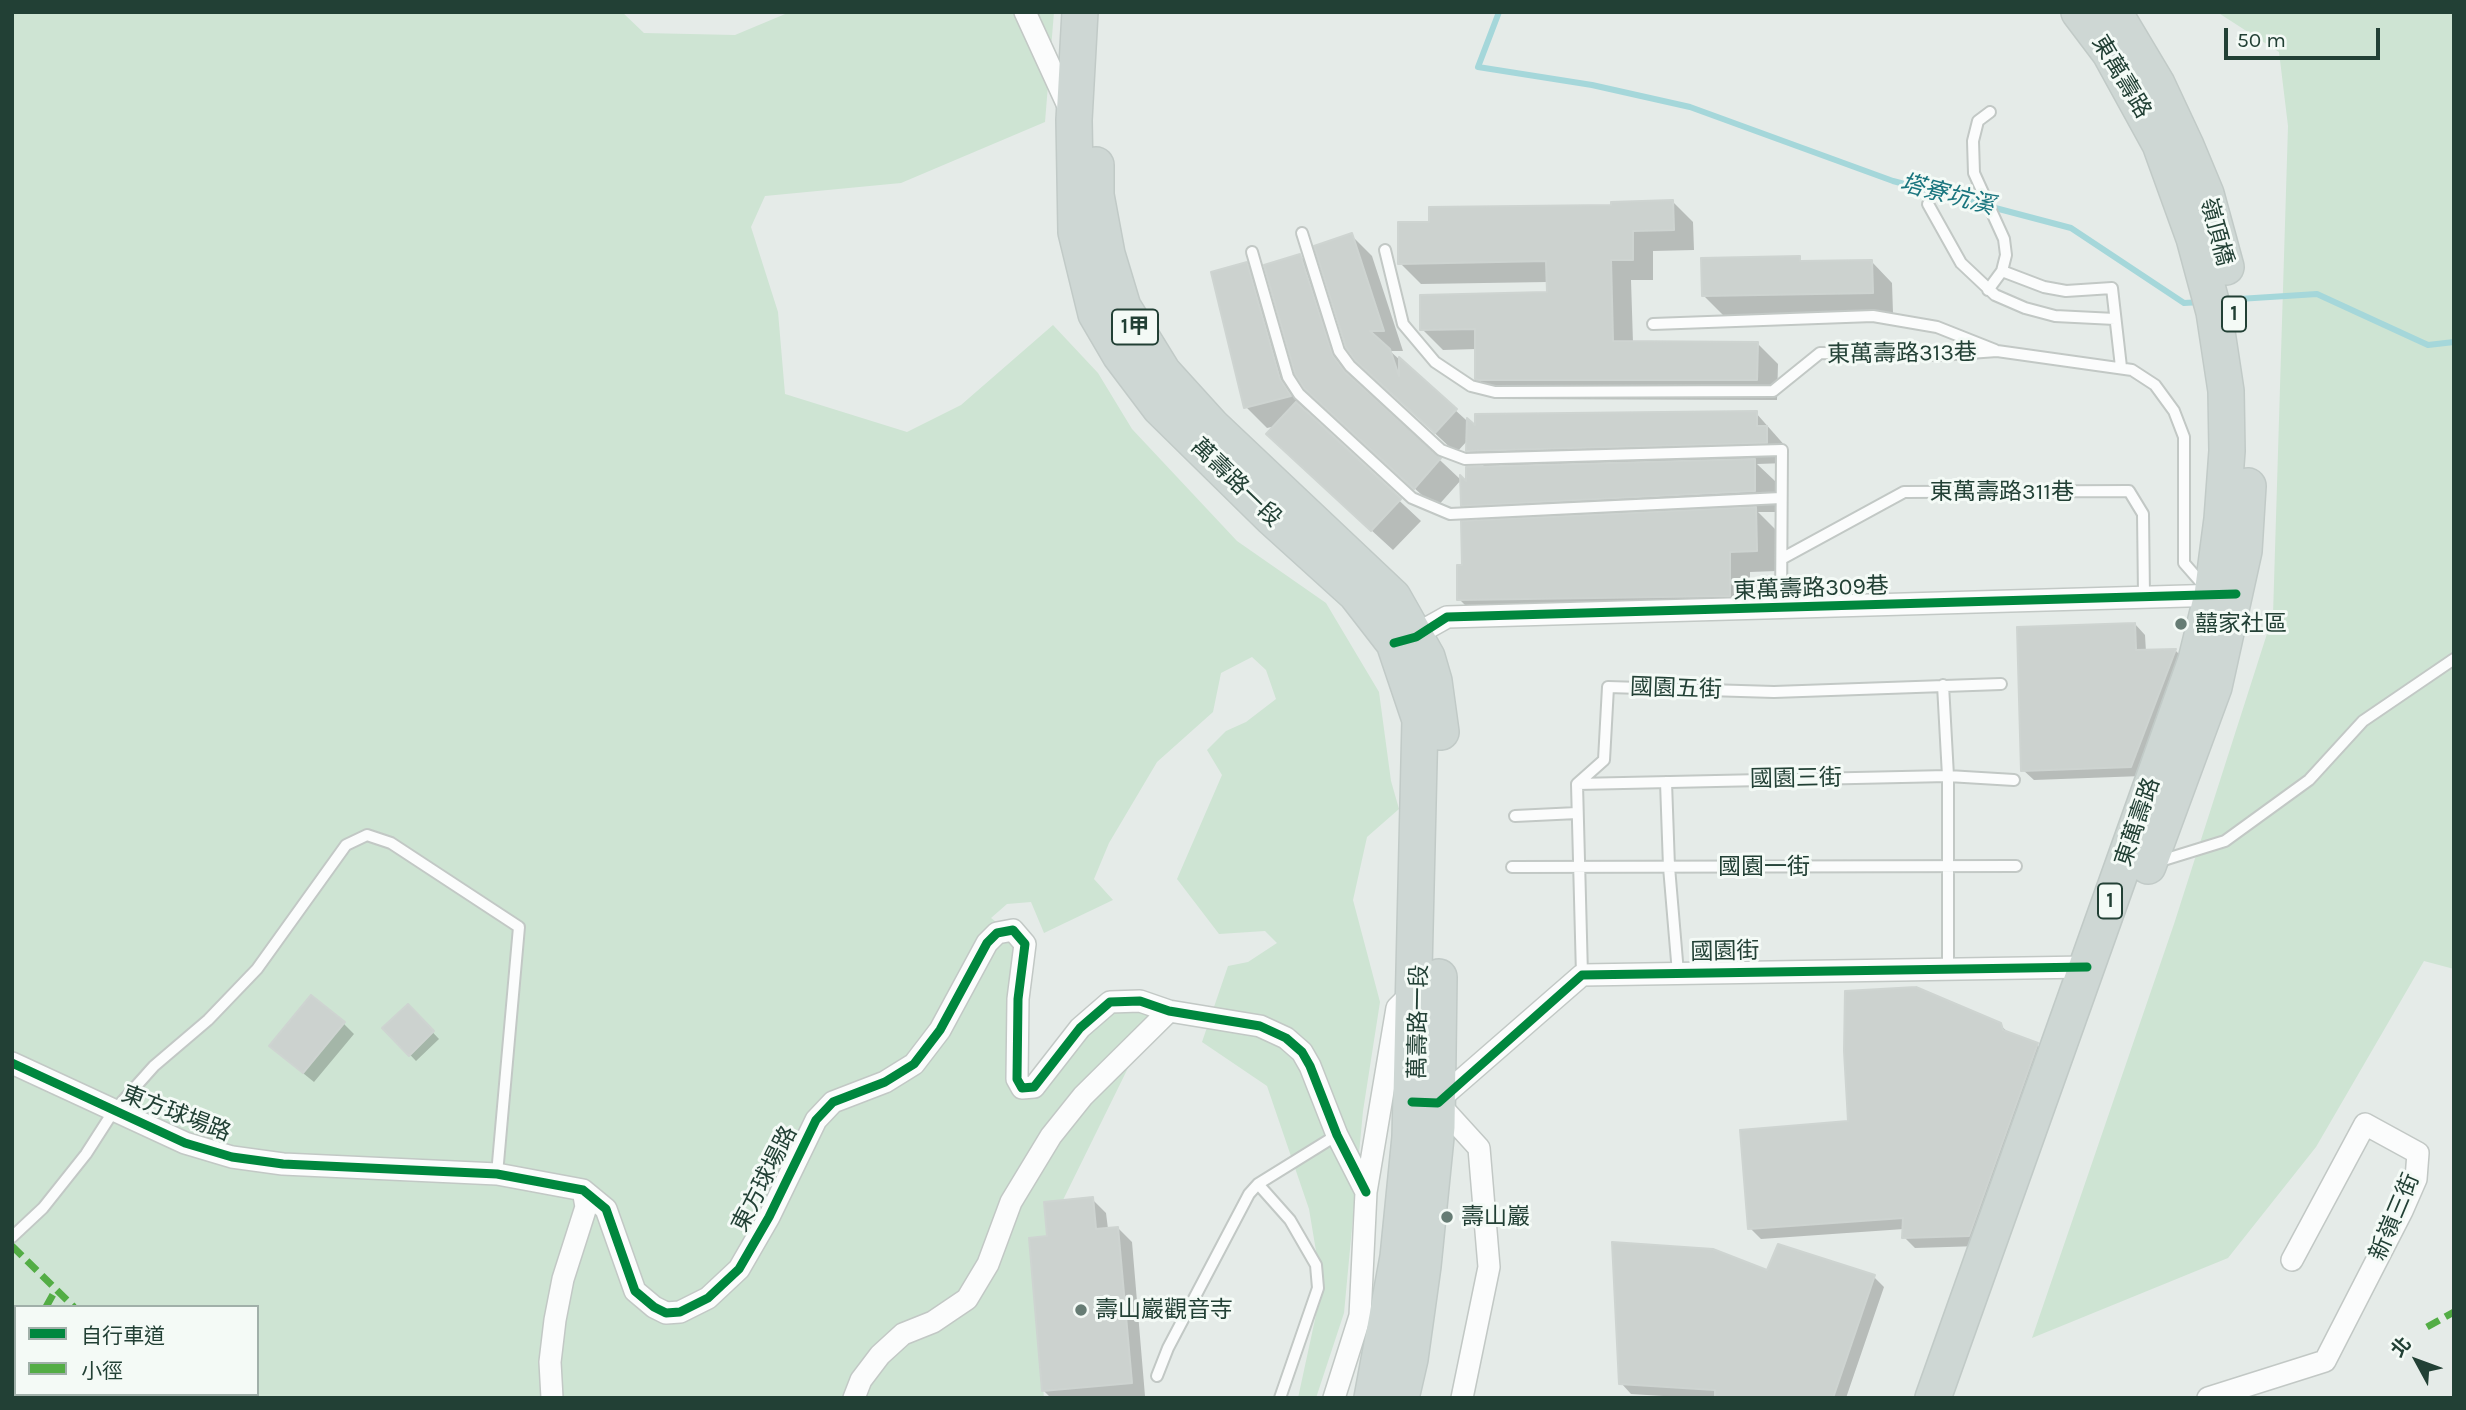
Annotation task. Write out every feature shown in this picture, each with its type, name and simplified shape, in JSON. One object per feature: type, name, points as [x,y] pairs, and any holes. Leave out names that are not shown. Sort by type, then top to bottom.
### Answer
[{"type":"main road","name":"萬壽路一段","points":[[1080,12],[1085,119],[1096,195],[1107,254],[1123,307],[1156,361],[1212,426],[1394,597],[1405,640],[1434,681],[1441,722],[1426,992],[1423,1266],[1410,1359],[1401,1398]]},
{"type":"main road","name":"萬壽路一段","points":[[1085,119],[1103,12]]},
{"type":"main road","name":"東萬壽路","points":[[2079,12],[2173,145]]},
{"type":"main road","name":"東萬壽路","points":[[2114,12],[2157,84],[2173,145]]},
{"type":"main road","name":"嶺頂橋","points":[[2173,145],[2214,312],[2226,391]]},
{"type":"main road","name":"嶺頂橋","points":[[2173,145],[2210,208],[2224,260],[2241,347],[2248,414],[2248,488]]},
{"type":"main road","name":"東萬壽路","points":[[1958,1398],[2214,687],[2224,595],[2228,451],[2226,391]]},
{"type":"main road","name":"東萬壽路","points":[[1933,1398],[2196,660],[2244,551],[2248,488]]},
{"type":"main road","name":"萬壽路一段","points":[[1372,1398],[1425,1103]]},
{"type":"street","points":[[1026,12],[1085,119]]},
{"type":"street","name":"東萬壽路309巷","points":[[1405,640],[1447,617],[1781,610],[2144,595],[2224,595]]},
{"type":"street","name":"東方球場路","points":[[12,1063],[185,1143],[232,1157],[283,1164],[497,1174],[583,1190],[606,1209],[635,1291],[666,1313],[680,1312],[708,1297],[739,1269],[769,1217],[816,1120],[833,1102],[885,1082],[914,1064],[940,1030],[977,959],[997,933],[1013,930],[1025,944],[1017,1013],[1017,1079],[1022,1088],[1034,1087],[1080,1028],[1110,1002],[1125,999],[1169,1011],[1260,1026],[1286,1038],[1302,1052],[1337,1135],[1366,1192]]},
{"type":"street","name":"國園街","points":[[1582,975],[2087,967]]},
{"type":"street","points":[[1462,1398],[1489,1267],[1479,1148],[1425,1103],[1582,975]]},
{"type":"street","points":[[1334,1398],[1360,1316],[1366,1192],[1397,1008],[1426,992]]},
{"type":"street","points":[[854,1398],[861,1380],[880,1355],[904,1334],[933,1322],[967,1299],[988,1264],[1011,1202],[1051,1136],[1083,1096],[1169,1011]]},
{"type":"street","name":"新嶺三街","points":[[2208,1398],[2325,1361],[2402,1211],[2416,1179],[2418,1153],[2365,1125],[2292,1260]]},
{"type":"street","points":[[552,1398],[550,1362],[555,1320],[563,1279],[586,1208],[583,1190]]},
{"type":"lane","points":[[1988,290],[2002,271],[2006,255],[2004,239],[1975,173],[1973,152],[1978,121],[1990,112]]},
{"type":"lane","points":[[1928,204],[1961,263],[1988,290],[2025,308],[2055,316],[2115,319]]},
{"type":"lane","points":[[1302,233],[1339,351],[1350,366],[1441,450],[1465,459],[1782,450],[1781,610]]},
{"type":"lane","name":"東萬壽路313巷","points":[[1385,250],[1403,324],[1434,362],[1471,386],[1495,392],[1773,391],[1820,353],[1941,355],[1997,351],[2132,370],[2155,385],[2174,411],[2183,437],[2185,564],[2224,595]]},
{"type":"lane","points":[[1252,252],[1288,377],[1299,394],[1412,498],[1450,514],[1781,498]]},
{"type":"lane","points":[[2002,271],[2044,287],[2066,290],[2112,288],[2121,368]]},
{"type":"lane","points":[[1653,324],[1873,316],[1937,327],[1997,351]]},
{"type":"lane","name":"東萬壽路311巷","points":[[1783,558],[1904,492],[2129,491],[2143,513],[2144,595]]},
{"type":"lane","points":[[2148,865],[2225,841],[2309,780],[2363,721],[2454,659]]},
{"type":"lane","name":"國園五街","points":[[1577,785],[1604,760],[1608,687],[1774,692],[2001,684]]},
{"type":"lane","points":[[1943,685],[1948,776],[1948,969]]},
{"type":"lane","name":"國園三街","points":[[1577,785],[1948,776],[2014,780]]},
{"type":"lane","points":[[1666,782],[1669,867],[1678,972]]},
{"type":"lane","points":[[1577,785],[1582,975]]},
{"type":"lane","points":[[1515,817],[1577,813]]},
{"type":"lane","points":[[12,1237],[43,1208],[86,1154],[113,1112],[154,1066],[208,1020],[257,969],[346,845],[367,835],[377,837],[519,927],[497,1174]]},
{"type":"lane","name":"國園一街","points":[[1512,867],[2016,866]]},
{"type":"lane","points":[[1157,1376],[1168,1348],[1249,1194],[1258,1184],[1337,1135]]},
{"type":"lane","points":[[1258,1184],[1290,1220],[1316,1265],[1318,1288],[1280,1398]]},
{"type":"green space","points":[[12,12],[622,12],[644,33],[735,35],[790,12],[1054,12],[1045,122],[901,183],[765,196],[751,227],[778,312],[785,394],[907,432],[961,405],[1053,325],[1098,373],[1132,429],[1237,541],[1326,603],[1379,692],[1391,781],[1399,809],[1367,837],[1353,900],[1380,1002],[1363,1111],[1344,1313],[1316,1398],[1298,1398],[1322,1287],[1309,1209],[1267,1086],[1202,1042],[1228,966],[1248,962],[1277,943],[1265,931],[1219,934],[1177,879],[1222,775],[1207,750],[1226,731],[1246,722],[1276,699],[1266,670],[1252,657],[1221,673],[1213,712],[1157,762],[1109,843],[1094,879],[1113,900],[1044,933],[1031,902],[1007,904],[991,918],[1005,929],[1020,935],[1022,1088],[1096,1011],[1158,1007],[1063,1200],[1044,1202],[1047,1236],[1029,1238],[1044,1398],[12,1398]]},
{"type":"green space","points":[[2217,12],[2454,12],[2454,969],[2424,961],[2316,1147],[2228,1258],[2032,1338],[2174,924],[2273,615],[2288,126],[2279,52]]},
{"type":"building","points":[[1673,200],[1674,230],[1633,231],[1633,260],[1611,260],[1613,341],[1758,342],[1757,380],[1478,380],[1475,379],[1475,329],[1420,330],[1420,295],[1547,292],[1546,261],[1398,264],[1398,222],[1429,222],[1429,207],[1611,205],[1611,202]]},
{"type":"building","points":[[1352,233],[1384,331],[1370,331],[1390,349],[1399,376],[1399,357],[1457,409],[1435,433],[1356,361],[1346,347],[1314,246]]},
{"type":"building","points":[[1300,254],[1333,356],[1345,372],[1441,458],[1414,489],[1305,389],[1295,374],[1264,265]]},
{"type":"building","points":[[1800,256],[1800,261],[1872,260],[1873,293],[1702,296],[1701,258]]},
{"type":"building","points":[[1247,262],[1280,379],[1291,396],[1244,408],[1211,272]]},
{"type":"building","points":[[1296,402],[1401,499],[1371,531],[1266,434]]},
{"type":"building","points":[[1757,411],[1757,426],[1767,426],[1767,443],[1466,451],[1467,418],[1475,425],[1475,414]]},
{"type":"building","points":[[1755,459],[1755,491],[1461,506],[1460,475],[1466,481],[1466,467]]},
{"type":"building","points":[[1756,507],[1757,551],[1730,552],[1730,596],[1457,600],[1457,565],[1462,565],[1461,521]]},
{"type":"building","points":[[2135,623],[2136,650],[2176,649],[2131,767],[2021,771],[2017,627]]},
{"type":"building","points":[[1916,987],[2001,1023],[2003,1030],[2038,1043],[1969,1236],[1902,1238],[1903,1218],[1748,1229],[1740,1130],[1848,1121],[1844,1051],[1845,991]]},
{"type":"building","points":[[311,995],[345,1022],[303,1073],[269,1046]]},
{"type":"building","points":[[408,1004],[434,1031],[409,1056],[382,1028]]},
{"type":"building","name":"壽山巖觀音寺","points":[[1093,1197],[1096,1229],[1118,1227],[1132,1383],[1042,1391],[1029,1238],[1047,1236],[1044,1202]]},
{"type":"building","points":[[1612,1242],[1713,1249],[1767,1270],[1778,1244],[1875,1275],[1833,1398],[1715,1398],[1715,1390],[1619,1384]]},
{"type":"waterway","name":"塔寮坑溪","points":[[1499,12],[1478,67],[1592,85],[1690,107],[1893,181],[2071,228],[2184,303],[2201,302]]},
{"type":"waterway","name":"塔寮坑溪","points":[[2223,300],[2317,294],[2428,345],[2454,342]]},
{"type":"marked path","points":[[12,1246],[72,1305]]},
{"type":"marked path","points":[[47,1305],[56,1289]]},
{"type":"marked path","points":[[2427,1327],[2454,1312]]},
{"type":"cycle path","points":[[1394,643],[1416,637],[1447,617],[2236,594]]},
{"type":"cycle path","points":[[12,1063],[185,1143],[232,1157],[283,1164],[497,1174],[583,1190],[606,1209],[635,1291],[666,1313],[680,1312],[708,1298],[739,1269],[769,1217],[816,1120],[833,1102],[885,1082],[914,1064],[940,1030],[987,943],[997,933],[1013,930],[1025,944],[1018,999],[1017,1079],[1022,1088],[1034,1087],[1080,1028],[1110,1002],[1140,1001],[1169,1011],[1260,1026],[1286,1038],[1302,1052],[1337,1135],[1366,1192]]},
{"type":"cycle path","points":[[1412,1102],[1438,1103],[1582,975],[2087,967]]},
{"type":"place","name":"囍家社區","points":[[2181,624]]},
{"type":"place","name":"壽山巖","points":[[1447,1217]]},
{"type":"place","name":"壽山巖觀音寺","points":[[1081,1310]]}]
